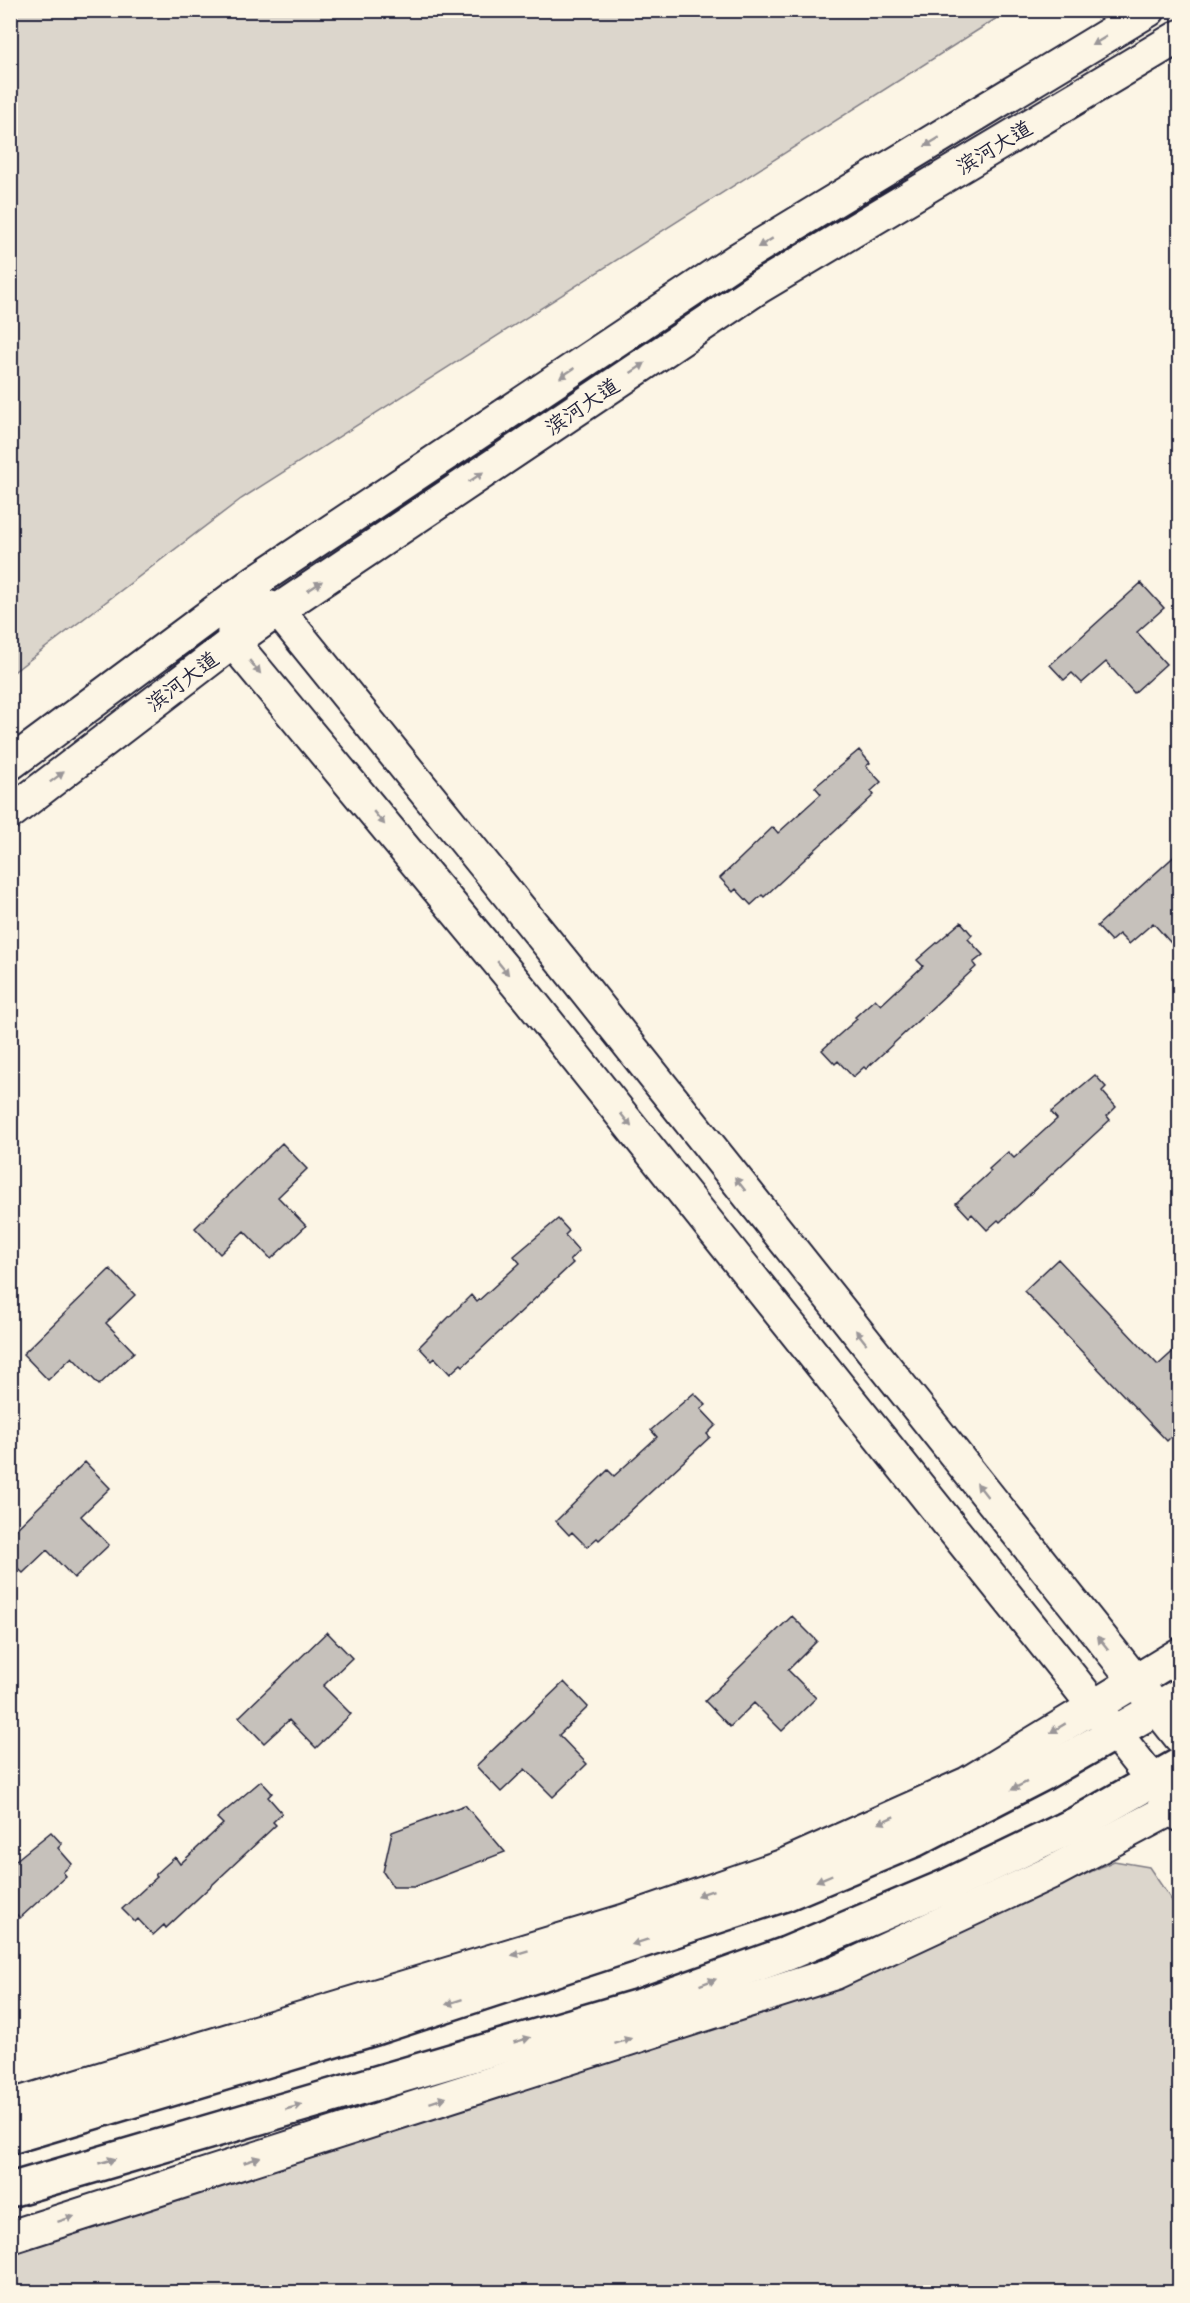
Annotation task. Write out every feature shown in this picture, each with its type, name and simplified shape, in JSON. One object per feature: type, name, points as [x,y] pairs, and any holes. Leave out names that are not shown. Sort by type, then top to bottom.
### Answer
[{"type":"main road","points":[[10,2137],[375,2028],[785,1894],[914,1840],[1044,1773],[1168,1702]]},
{"type":"main road","points":[[10,2190],[643,2005],[786,1954],[945,1887],[1076,1824],[1166,1773]]},
{"type":"street","name":"滨河大道","points":[[10,764],[235,596],[738,259],[1149,10]]},
{"type":"street","name":"滨河大道","points":[[10,813],[278,610],[759,287],[1179,36]]},
{"type":"street","points":[[10,2237],[835,1973],[1054,1871],[1177,1809],[1166,1773],[1115,1733],[529,999],[233,642],[235,596],[278,610],[574,976],[1135,1682],[1168,1702],[1179,1737]]},
{"type":"street","points":[[10,2106],[612,1925],[782,1866],[968,1783],[1179,1654]]},
{"type":"shaded area","points":[[11,10],[1008,11],[241,499],[11,674]]},
{"type":"shaded area","points":[[1114,1861],[1149,1867],[1179,1911],[1179,2292],[11,2292],[10,2253],[860,1979]]},
{"type":"building","points":[[1141,583],[1164,608],[1137,632],[1166,664],[1134,693],[1106,662],[1082,683],[1072,673],[1064,680],[1050,665]]},
{"type":"building","points":[[859,750],[870,763],[866,766],[881,782],[871,791],[874,795],[764,897],[762,895],[751,905],[736,889],[733,892],[720,878],[773,827],[778,833],[821,794],[815,787]]},
{"type":"building","points":[[1179,852],[1179,952],[1153,923],[1129,944],[1119,934],[1111,941],[1097,926]]},
{"type":"building","points":[[961,922],[972,935],[968,939],[983,955],[973,963],[976,967],[866,1069],[864,1067],[853,1077],[838,1061],[835,1064],[822,1050],[857,1019],[855,1017],[875,999],[881,1005],[923,966],[917,960]]},
{"type":"building","points":[[1095,1075],[1106,1087],[1102,1091],[1116,1107],[1107,1116],[1110,1120],[1000,1222],[998,1220],[987,1230],[972,1214],[969,1217],[956,1203],[1008,1152],[1014,1158],[1057,1119],[1051,1112]]},
{"type":"building","points":[[282,1143],[307,1169],[278,1197],[306,1226],[271,1259],[244,1231],[220,1254],[195,1228]]},
{"type":"building","points":[[558,1219],[569,1231],[565,1235],[579,1251],[570,1260],[573,1263],[463,1366],[461,1364],[450,1374],[435,1358],[432,1361],[419,1347],[471,1295],[477,1302],[520,1263],[514,1256]]},
{"type":"building","points":[[1058,1259],[1158,1365],[1179,1346],[1179,1429],[1167,1441],[1024,1291]]},
{"type":"building","points":[[110,1269],[135,1295],[106,1323],[134,1352],[99,1385],[72,1357],[48,1380],[23,1354]]},
{"type":"building","points":[[694,1393],[706,1405],[701,1409],[716,1425],[707,1434],[710,1437],[599,1540],[597,1538],[587,1547],[572,1532],[569,1535],[556,1521],[608,1470],[614,1476],[657,1437],[651,1430]]},
{"type":"building","points":[[85,1462],[110,1488],[81,1516],[109,1545],[74,1578],[47,1550],[23,1573],[10,1561],[10,1535]]},
{"type":"building","points":[[792,1616],[817,1641],[788,1670],[816,1698],[782,1731],[754,1703],[730,1727],[705,1701]]},
{"type":"building","points":[[327,1632],[352,1658],[323,1686],[351,1714],[316,1748],[289,1720],[264,1743],[239,1717]]},
{"type":"building","points":[[564,1682],[588,1707],[559,1735],[587,1764],[553,1797],[525,1769],[501,1792],[476,1766]]},
{"type":"building","points":[[261,1781],[272,1793],[268,1797],[282,1813],[273,1822],[276,1825],[166,1928],[164,1925],[153,1935],[138,1919],[135,1922],[122,1909],[175,1857],[180,1864],[223,1824],[217,1818]]},
{"type":"building","points":[[465,1805],[505,1852],[414,1887],[393,1887],[383,1872],[392,1832]]},
{"type":"building","points":[[51,1832],[62,1844],[58,1848],[72,1864],[63,1872],[66,1876],[20,1918],[10,1908],[10,1865]]}]
